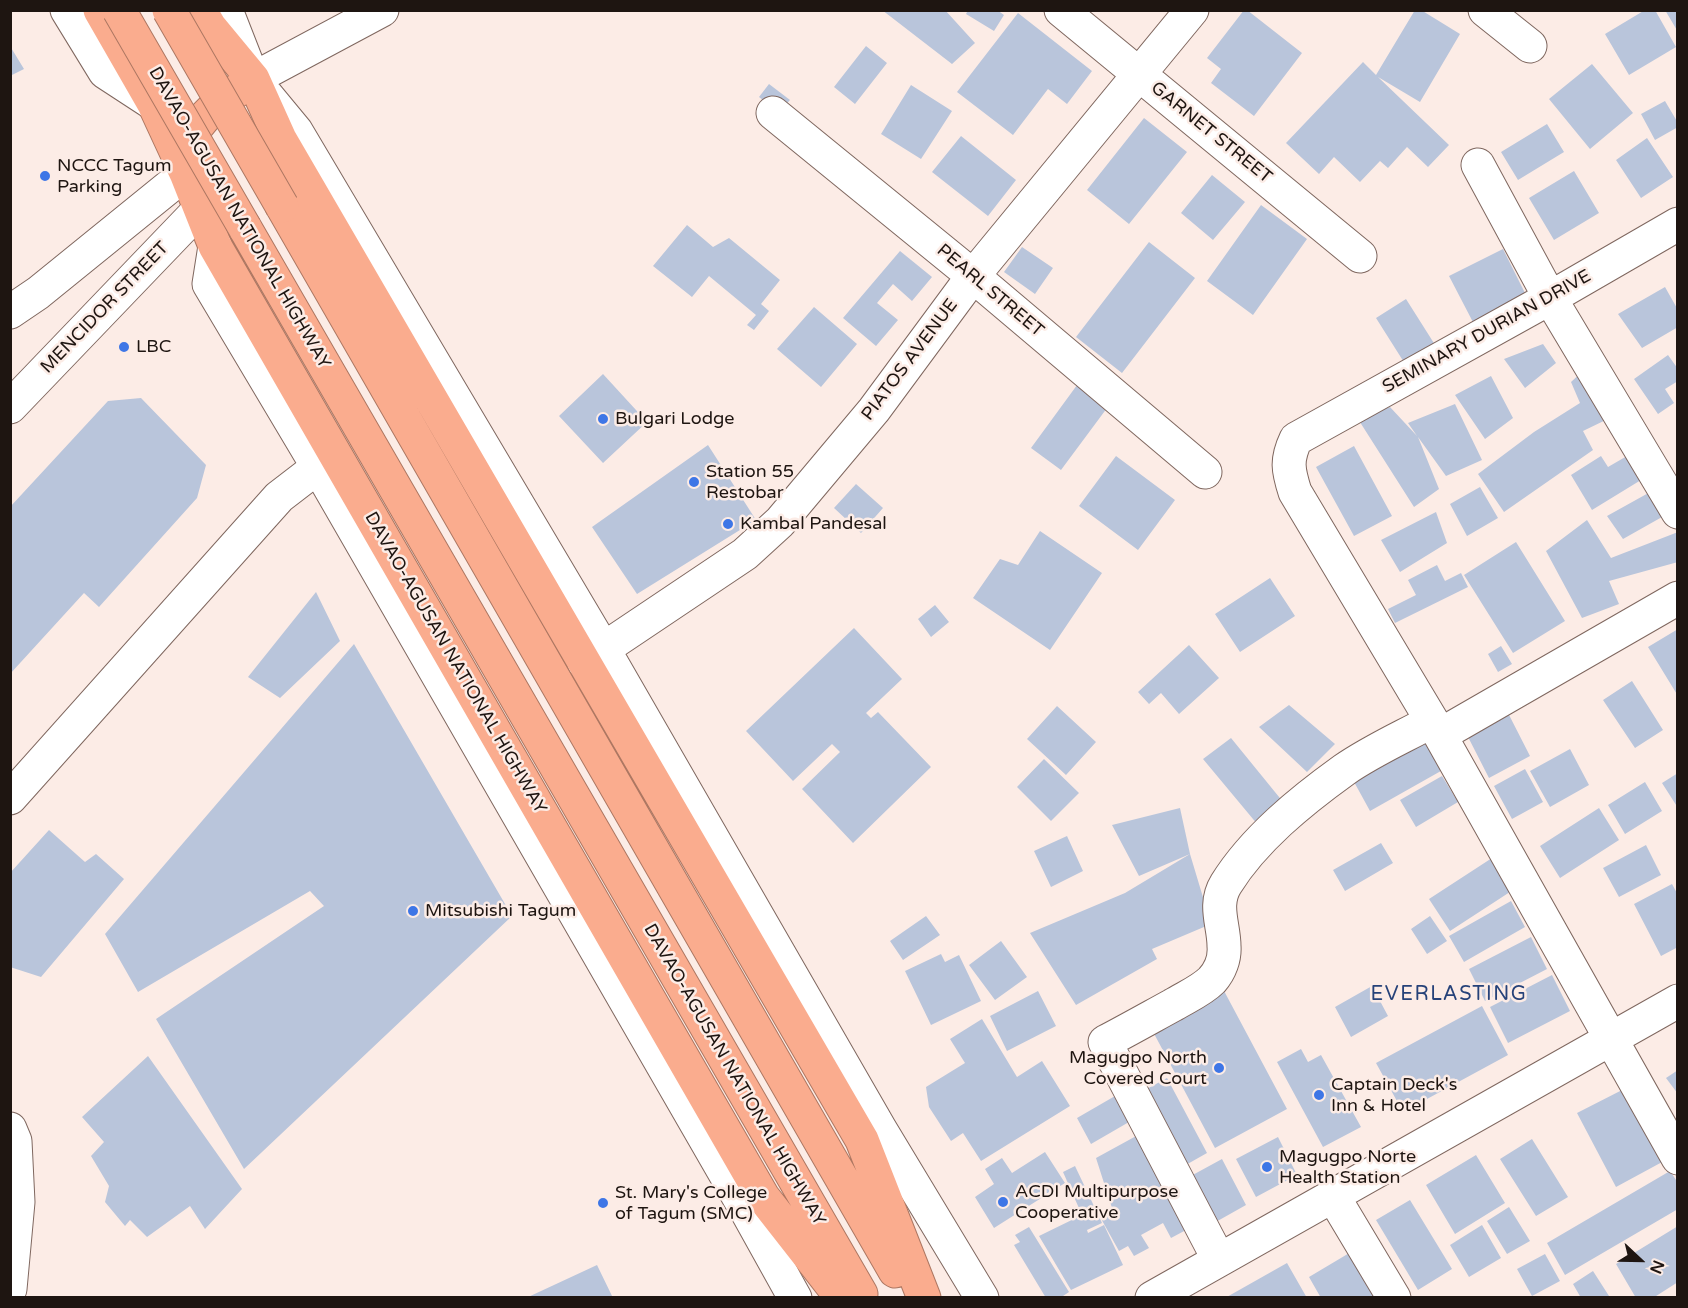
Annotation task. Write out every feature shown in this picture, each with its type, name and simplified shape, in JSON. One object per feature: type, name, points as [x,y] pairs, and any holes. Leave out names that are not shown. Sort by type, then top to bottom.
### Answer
[{"type":"highway","name":"DAVAO-AGUSAN NATIONAL HIGHWAY","points":[[100,10],[154,104],[215,246],[478,724],[764,1197],[842,1298]]},
{"type":"highway","name":"DAVAO-AGUSAN NATIONAL HIGHWAY","points":[[119,10],[862,1298]]},
{"type":"highway","points":[[170,10],[911,1298]]},
{"type":"highway","points":[[200,10],[210,27],[253,79],[280,139],[594,656],[862,1140],[924,1298]]},
{"type":"highway","points":[[154,104],[170,106],[192,104],[253,79]]},
{"type":"highway","points":[[184,170],[188,142],[201,122],[215,106],[253,79]]},
{"type":"street","points":[[67,10],[105,72],[154,104]]},
{"type":"street","points":[[226,10],[253,79],[382,10]]},
{"type":"street","name":"GARNET STREET","points":[[1061,10],[1360,255]]},
{"type":"street","name":"PIATOS AVENUE","points":[[594,656],[745,554],[780,522],[874,410],[973,276],[1192,10]]},
{"type":"street","points":[[1485,10],[1530,46]]},
{"type":"street","name":"PEARL STREET","points":[[773,113],[973,276],[1205,472]]},
{"type":"street","points":[[1478,165],[1550,298],[1677,512]]},
{"type":"street","points":[[10,312],[38,293],[184,170]]},
{"type":"street","name":"MENCIDOR STREET","points":[[10,407],[199,210]]},
{"type":"street","name":"SEMINARY DURIAN DRIVE","points":[[1436,728],[1295,492],[1289,473],[1289,454],[1296,439],[1550,298],[1677,224]]},
{"type":"street","points":[[215,246],[209,284],[318,467],[478,724],[795,1298]]},
{"type":"street","points":[[10,798],[279,497],[318,467]]},
{"type":"street","points":[[1219,1260],[1105,1042],[1198,991],[1213,979],[1225,951],[1220,923],[1220,904],[1224,887],[1237,867],[1265,837],[1290,813],[1345,769],[1436,728],[1677,598]]},
{"type":"street","points":[[594,656],[982,1298]]},
{"type":"street","points":[[1436,728],[1677,1158]]},
{"type":"street","points":[[1152,1298],[1677,1001]]},
{"type":"street","points":[[10,1129],[15,1141],[18,1202],[10,1289]]},
{"type":"street","points":[[1333,1196],[1394,1298]]},
{"type":"building","points":[[882,10],[945,10],[975,43],[952,64]]},
{"type":"building","points":[[968,10],[997,10],[1004,15],[994,31],[966,14]]},
{"type":"building","points":[[1244,10],[1302,53],[1254,116],[1211,83],[1221,69],[1207,58]]},
{"type":"building","points":[[1415,10],[1421,10],[1460,34],[1420,102],[1378,77],[1449,145],[1428,167],[1407,147],[1388,168],[1380,161],[1360,182],[1334,157],[1319,174],[1286,143],[1363,62],[1376,75]]},
{"type":"building","points":[[1645,10],[1655,10],[1676,47],[1629,75],[1605,34]]},
{"type":"building","points":[[1665,10],[1678,10],[1678,32]]},
{"type":"building","points":[[1018,13],[1092,71],[1067,104],[1048,89],[1013,135],[957,92]]},
{"type":"building","points":[[10,46],[24,69],[10,76]]},
{"type":"building","points":[[866,46],[887,63],[855,104],[834,87]]},
{"type":"building","points":[[1592,64],[1633,113],[1590,149],[1549,99]]},
{"type":"building","points":[[769,84],[790,100],[779,112],[759,97]]},
{"type":"building","points":[[911,85],[952,111],[921,159],[881,134]]},
{"type":"building","points":[[1665,101],[1678,127],[1655,140],[1641,114]]},
{"type":"building","points":[[1144,118],[1187,152],[1129,224],[1087,190]]},
{"type":"building","points":[[1547,124],[1564,152],[1518,180],[1501,152]]},
{"type":"building","points":[[961,136],[1016,180],[988,216],[932,172]]},
{"type":"building","points":[[1647,138],[1673,177],[1641,198],[1616,160]]},
{"type":"building","points":[[1574,171],[1599,213],[1554,240],[1529,198]]},
{"type":"building","points":[[1212,175],[1245,202],[1213,240],[1181,213]]},
{"type":"building","points":[[1261,205],[1307,239],[1253,315],[1207,281]]},
{"type":"building","points":[[687,225],[713,247],[729,238],[780,280],[761,304],[769,311],[754,330],[747,325],[756,315],[709,276],[692,297],[653,266]]},
{"type":"building","points":[[1149,242],[1195,278],[1122,373],[1076,337]]},
{"type":"building","points":[[1022,247],[1053,268],[1035,294],[1004,272]]},
{"type":"building","points":[[1503,249],[1528,299],[1475,326],[1449,276]]},
{"type":"building","points":[[900,251],[932,277],[912,301],[893,284],[877,303],[898,320],[876,346],[843,318]]},
{"type":"building","points":[[1665,287],[1678,310],[1678,327],[1642,348],[1618,314]]},
{"type":"building","points":[[1406,299],[1437,348],[1407,367],[1376,318]]},
{"type":"building","points":[[814,307],[857,344],[821,387],[777,349]]},
{"type":"building","points":[[1543,344],[1556,363],[1525,388],[1504,359]]},
{"type":"building","points":[[1668,355],[1678,369],[1678,381],[1665,389],[1674,403],[1658,414],[1634,379]]},
{"type":"building","points":[[1585,369],[1614,416],[1583,431],[1593,450],[1504,512],[1478,474],[1534,432],[1580,403],[1571,382]]},
{"type":"building","name":"Bulgari Lodge","points":[[603,374],[647,422],[603,463],[559,416]]},
{"type":"building","points":[[1491,376],[1513,418],[1485,439],[1455,395]]},
{"type":"building","points":[[1080,381],[1110,404],[1061,470],[1031,448]]},
{"type":"building","points":[[141,398],[206,465],[197,498],[99,607],[84,593],[10,674],[10,507],[108,401]]},
{"type":"building","points":[[1455,404],[1482,460],[1446,476],[1418,437],[1439,489],[1414,507],[1358,419],[1390,407],[1417,436],[1408,423]]},
{"type":"building","name":"Station 55 Restobar","points":[[708,445],[756,520],[637,594],[592,527]]},
{"type":"building","points":[[1354,446],[1392,516],[1354,536],[1316,467]]},
{"type":"building","points":[[1116,456],[1175,500],[1138,550],[1079,506]]},
{"type":"building","points":[[1601,456],[1608,467],[1627,456],[1641,480],[1592,510],[1571,475]]},
{"type":"building","points":[[856,484],[883,508],[861,533],[834,508]]},
{"type":"building","points":[[1480,487],[1498,518],[1467,536],[1450,504]]},
{"type":"building","points":[[1652,491],[1662,517],[1623,539],[1607,516]]},
{"type":"building","points":[[1436,512],[1447,543],[1400,572],[1381,540]]},
{"type":"building","points":[[1587,520],[1611,558],[1678,532],[1678,562],[1609,581],[1619,604],[1582,618],[1546,551]]},
{"type":"building","points":[[1040,531],[1102,573],[1050,650],[973,598],[1000,559],[1018,565]]},
{"type":"building","points":[[1516,542],[1565,621],[1513,653],[1464,575]]},
{"type":"building","points":[[1437,565],[1445,581],[1461,573],[1468,587],[1395,623],[1388,609],[1416,595],[1408,580]]},
{"type":"building","points":[[1270,578],[1295,616],[1240,652],[1215,614]]},
{"type":"building","points":[[316,592],[340,641],[280,698],[248,677]]},
{"type":"building","points":[[935,605],[949,622],[931,637],[918,619]]},
{"type":"building","points":[[854,628],[902,679],[866,713],[871,718],[878,712],[931,767],[853,843],[802,789],[840,752],[832,744],[793,781],[746,731]]},
{"type":"building","points":[[1678,629],[1678,696],[1648,647]]},
{"type":"building","name":"Mitsubishi Tagum","points":[[354,644],[512,916],[244,1169],[156,1019],[324,906],[310,891],[138,992],[105,934]]},
{"type":"building","points":[[1189,645],[1219,678],[1179,714],[1161,693],[1149,704],[1138,692]]},
{"type":"building","points":[[1501,646],[1512,664],[1498,672],[1488,654]]},
{"type":"building","points":[[1632,681],[1663,730],[1635,748],[1603,700]]},
{"type":"building","points":[[1289,705],[1335,744],[1307,772],[1259,727]]},
{"type":"building","points":[[1057,706],[1096,742],[1066,775],[1027,739]]},
{"type":"building","points":[[1507,711],[1530,756],[1489,778],[1466,733]]},
{"type":"building","points":[[1431,736],[1448,767],[1370,811],[1353,780]]},
{"type":"building","points":[[1231,738],[1288,808],[1263,831],[1203,759]]},
{"type":"building","points":[[1570,749],[1589,785],[1550,807],[1530,771]]},
{"type":"building","points":[[1044,759],[1079,793],[1051,821],[1017,787]]},
{"type":"building","points":[[1525,769],[1543,802],[1512,819],[1494,786]]},
{"type":"building","points":[[1678,773],[1678,808],[1662,783]]},
{"type":"building","points":[[1442,776],[1458,802],[1416,827],[1400,800]]},
{"type":"building","points":[[1645,782],[1662,811],[1625,834],[1608,805]]},
{"type":"building","points":[[1180,808],[1190,854],[1139,876],[1112,825]]},
{"type":"building","points":[[1599,808],[1619,840],[1560,878],[1540,846]]},
{"type":"building","points":[[49,830],[85,862],[96,854],[124,879],[41,977],[10,967],[10,873]]},
{"type":"building","points":[[1067,836],[1083,871],[1051,887],[1034,851]]},
{"type":"building","points":[[1381,843],[1393,863],[1345,891],[1333,870]]},
{"type":"building","points":[[1646,845],[1661,875],[1619,897],[1603,868]]},
{"type":"building","points":[[1190,854],[1211,924],[1152,949],[1157,959],[1076,1005],[1030,933],[1125,893]]},
{"type":"building","points":[[1492,858],[1513,890],[1450,931],[1429,899]]},
{"type":"building","points":[[1672,884],[1678,895],[1678,947],[1661,956],[1634,904]]},
{"type":"building","points":[[1511,901],[1525,927],[1464,962],[1449,936]]},
{"type":"building","points":[[926,916],[940,935],[903,960],[890,941]]},
{"type":"building","points":[[1430,916],[1447,941],[1427,954],[1411,929]]},
{"type":"building","points":[[1531,937],[1547,969],[1485,1001],[1469,969]]},
{"type":"building","points":[[1001,941],[1027,977],[995,1000],[969,965]]},
{"type":"building","points":[[941,954],[945,962],[959,955],[981,1001],[931,1025],[905,971]]},
{"type":"building","points":[[1552,975],[1570,1011],[1508,1043],[1490,1007]]},
{"type":"building","points":[[1372,986],[1388,1016],[1351,1037],[1335,1007]]},
{"type":"building","name":"Magugpo North Covered Court","points":[[1223,989],[1287,1109],[1215,1148],[1151,1028]]},
{"type":"building","points":[[1038,991],[1056,1026],[1007,1051],[990,1016]]},
{"type":"building","points":[[1482,1006],[1508,1055],[1403,1112],[1376,1063]]},
{"type":"building","points":[[982,1019],[1017,1077],[1042,1061],[1070,1106],[981,1161],[963,1133],[951,1141],[929,1107],[926,1087],[965,1063],[950,1039]]},
{"type":"building","name":"Captain Deck's Inn & Hotel","points":[[1301,1049],[1308,1062],[1321,1055],[1361,1127],[1323,1147],[1277,1062]]},
{"type":"building","points":[[148,1056],[242,1189],[205,1229],[190,1206],[147,1237],[130,1220],[125,1226],[105,1202],[109,1186],[91,1156],[104,1142],[82,1117]]},
{"type":"building","points":[[1678,1070],[1678,1094],[1666,1078]]},
{"type":"building","points":[[1167,1078],[1207,1153],[1184,1166],[1143,1091]]},
{"type":"building","points":[[1626,1088],[1664,1161],[1616,1187],[1577,1113]]},
{"type":"building","points":[[1115,1096],[1129,1122],[1091,1144],[1077,1118]]},
{"type":"building","points":[[1138,1135],[1186,1230],[1171,1238],[1163,1223],[1141,1235],[1149,1248],[1134,1256],[1128,1246],[1119,1251],[1099,1215],[1112,1208],[1096,1158]]},
{"type":"building","name":"Magugpo Norte Health Station","points":[[1278,1137],[1297,1175],[1256,1197],[1236,1159]]},
{"type":"building","points":[[1532,1139],[1568,1197],[1536,1216],[1500,1159]]},
{"type":"building","points":[[1045,1152],[1065,1183],[994,1228],[975,1197],[994,1184],[985,1169],[1002,1158],[1012,1173]]},
{"type":"building","points":[[1476,1155],[1505,1203],[1455,1234],[1426,1185]]},
{"type":"building","points":[[1222,1159],[1246,1205],[1214,1223],[1189,1177]]},
{"type":"building","points":[[1075,1166],[1102,1223],[1087,1230],[1088,1233],[1104,1225],[1123,1265],[1071,1290],[1039,1236],[1082,1215],[1063,1172]]},
{"type":"building","points":[[1670,1171],[1678,1183],[1678,1209],[1565,1275],[1547,1243]]},
{"type":"building","points":[[1410,1200],[1452,1269],[1418,1290],[1376,1220]]},
{"type":"building","points":[[1509,1207],[1530,1241],[1507,1254],[1487,1221]]},
{"type":"building","points":[[1482,1225],[1501,1258],[1469,1277],[1450,1245]]},
{"type":"building","points":[[1678,1226],[1678,1282],[1653,1298],[1636,1298],[1616,1264]]},
{"type":"building","points":[[1029,1227],[1069,1292],[1060,1298],[1046,1298],[1014,1245],[1020,1242],[1015,1235]]},
{"type":"building","points":[[1351,1252],[1377,1298],[1321,1298],[1309,1277]]},
{"type":"building","points":[[1545,1254],[1560,1281],[1532,1296],[1517,1269]]},
{"type":"building","points":[[1287,1263],[1307,1298],[1225,1298]]},
{"type":"building","points":[[597,1265],[613,1298],[526,1298]]},
{"type":"building","points":[[1593,1271],[1609,1296],[1607,1298],[1581,1298],[1573,1284]]},
{"type":"place","name":"NCCC Tagum Parking","points":[[45,176]]},
{"type":"place","name":"LBC","points":[[124,347]]},
{"type":"place","name":"Bulgari Lodge","points":[[603,419]]},
{"type":"place","name":"Station 55 Restobar","points":[[694,482]]},
{"type":"place","name":"Kambal Pandesal","points":[[728,524]]},
{"type":"place","name":"Mitsubishi Tagum","points":[[413,911]]},
{"type":"place","name":"Magugpo North Covered Court","points":[[1219,1068]]},
{"type":"place","name":"Captain Deck's Inn & Hotel","points":[[1319,1095]]},
{"type":"place","name":"Magugpo Norte Health Station","points":[[1267,1167]]},
{"type":"place","name":"ACDI Multipurpose Cooperative","points":[[1003,1202]]},
{"type":"place","name":"St. Mary's College of Tagum (SMC)","points":[[603,1203]]},
{"type":"district","name":"EVERLASTING","points":[[1449,995]]}]
